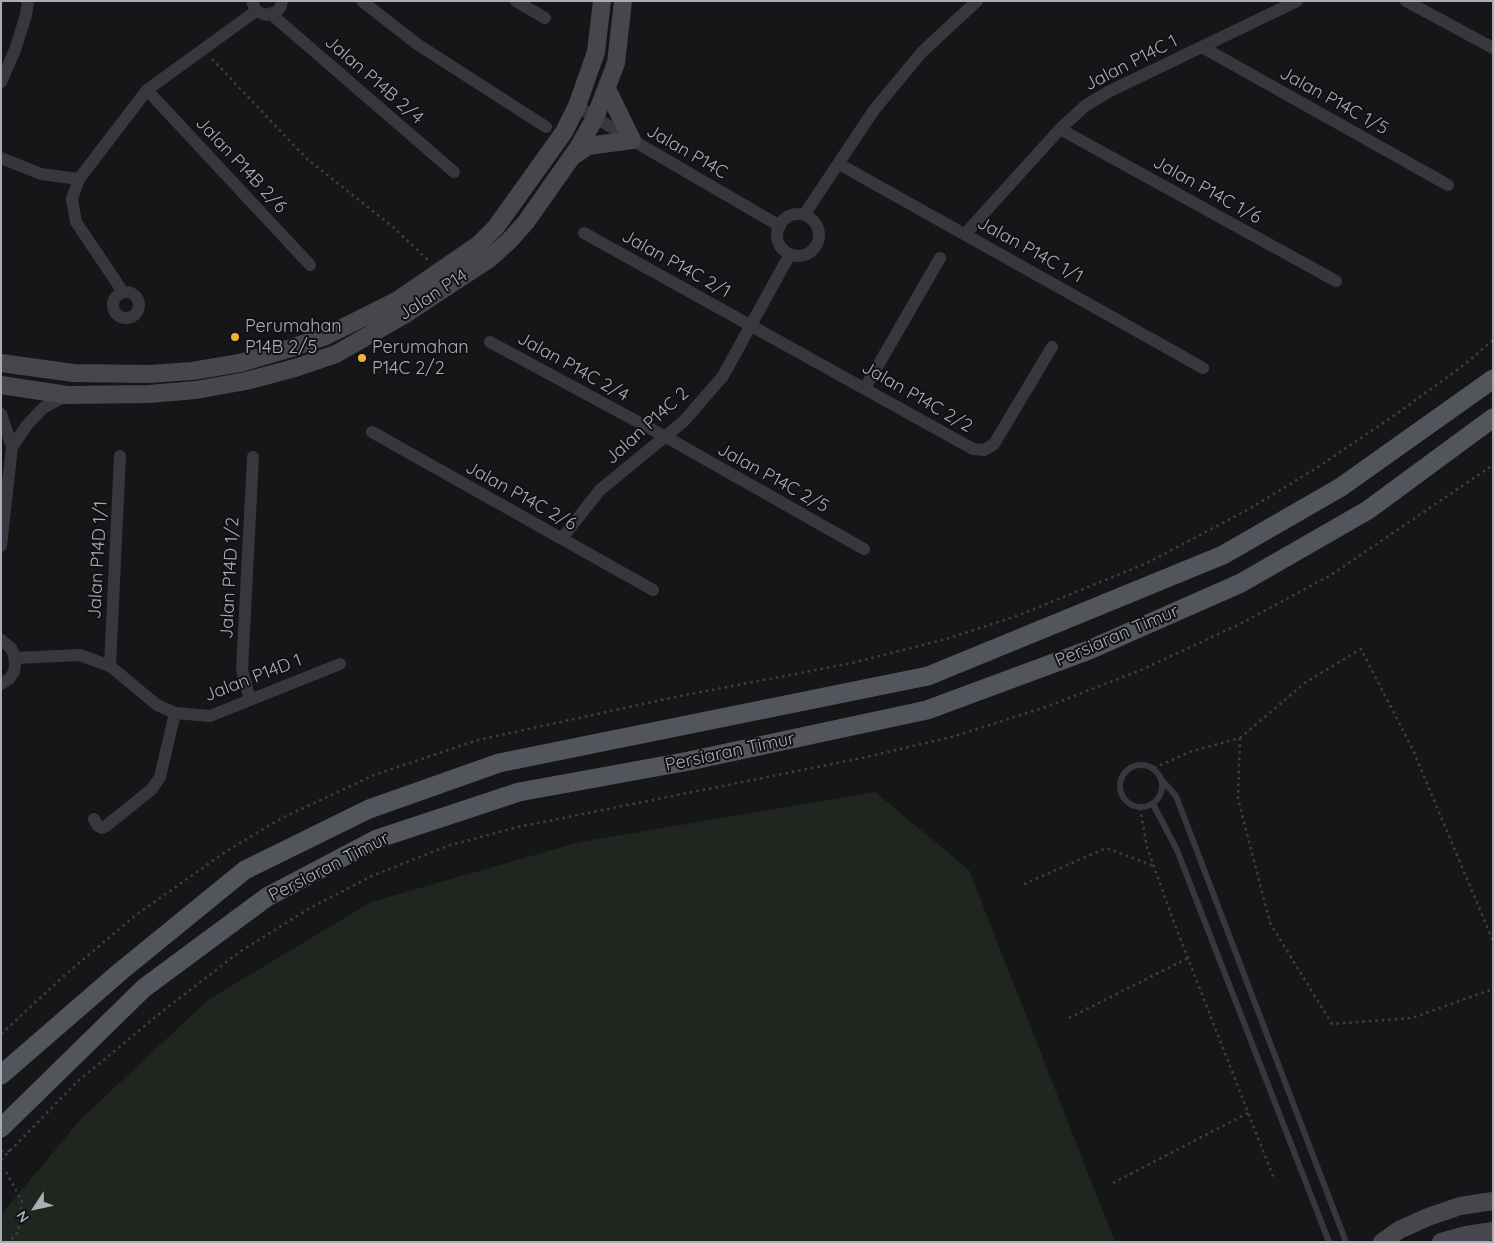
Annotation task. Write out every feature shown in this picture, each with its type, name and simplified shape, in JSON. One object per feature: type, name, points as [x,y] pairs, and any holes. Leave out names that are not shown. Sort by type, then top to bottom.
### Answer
[{"type":"main road","name":"Jalan P14","points":[[1,363],[73,373],[149,374],[192,371],[240,363],[326,336],[398,300],[478,245],[496,227],[564,132],[577,106],[596,52],[602,1]]},
{"type":"main road","name":"Jalan P14","points":[[1,385],[67,395],[149,394],[196,390],[246,381],[295,368],[336,354],[404,315],[489,258],[509,241],[526,222],[578,148],[595,118],[616,63],[623,1]]},
{"type":"main road","points":[[570,158],[588,146],[632,140],[607,89]]},
{"type":"main road","name":"Persiaran Timur","points":[[1,1075],[121,971],[245,870],[370,809],[500,763],[928,676],[1223,555],[1342,487],[1493,379]]},
{"type":"main road","name":"Persiaran Timur","points":[[1,1128],[144,988],[267,897],[377,839],[519,792],[689,761],[927,710],[1089,650],[1241,583],[1368,510],[1493,418]]},
{"type":"main road","points":[[1382,1242],[1399,1230],[1428,1217],[1460,1206],[1493,1202]]},
{"type":"main road","points":[[1441,1242],[1466,1235],[1493,1231]]},
{"type":"street","points":[[1,82],[15,50],[26,15],[28,1]]},
{"type":"street","points":[[123,292],[76,222],[72,199],[79,179],[147,90],[202,49],[254,6],[266,15],[280,8],[282,1]]},
{"type":"street","points":[[362,1],[417,44],[546,127]]},
{"type":"street","points":[[516,1],[545,18]]},
{"type":"street","points":[[804,215],[874,110],[922,52],[978,1]]},
{"type":"street","name":"Jalan P14C 1","points":[[965,234],[1060,129],[1084,106],[1108,92],[1297,1]]},
{"type":"street","points":[[1406,1],[1493,48]]},
{"type":"street","name":"Jalan P14B 2/4","points":[[271,14],[454,172]]},
{"type":"street","name":"Jalan P14C 1/5","points":[[1202,47],[1448,185]]},
{"type":"street","name":"Jalan P14B 2/6","points":[[147,90],[310,265]]},
{"type":"street","name":"Jalan P14C","points":[[577,106],[780,226]]},
{"type":"street","name":"Jalan P14C 1/6","points":[[1060,129],[1336,281]]},
{"type":"street","points":[[1,158],[41,174],[79,179]]},
{"type":"street","name":"Jalan P14C 1/1","points":[[839,164],[1203,368]]},
{"type":"street","points":[[804,215],[815,223],[819,236],[815,248],[803,255],[790,254],[780,245],[778,232],[780,226],[790,216],[804,215]]},
{"type":"street","name":"Jalan P14C 2/1","points":[[584,232],[750,326]]},
{"type":"street","name":"Jalan P14C 2","points":[[562,538],[600,490],[666,438],[684,421],[722,376],[790,254]]},
{"type":"street","points":[[865,388],[940,258]]},
{"type":"street","name":"Jalan P14C 2/2","points":[[750,326],[865,388],[972,449],[984,450],[994,444],[1052,347]]},
{"type":"street","name":"Jalan P14C 2/4","points":[[490,342],[666,438]]},
{"type":"street","points":[[12,447],[27,425],[43,408],[67,395]]},
{"type":"street","points":[[1,414],[12,447],[1,546]]},
{"type":"street","name":"Jalan P14C 2/6","points":[[372,432],[654,590]]},
{"type":"street","name":"Jalan P14C 2/5","points":[[666,438],[864,549]]},
{"type":"street","name":"Jalan P14D 1/1","points":[[110,666],[120,456]]},
{"type":"street","name":"Jalan P14D 1/2","points":[[250,700],[242,670],[253,457]]},
{"type":"street","points":[[1,640],[11,648],[15,658],[14,672],[9,679],[1,684]]},
{"type":"street","name":"Jalan P14D 1","points":[[15,658],[80,655],[110,666],[157,704],[175,713],[210,716],[340,664]]},
{"type":"street","points":[[94,819],[98,826],[102,828],[106,826],[152,789],[160,777],[175,713]]},
{"type":"lane","points":[[1162,779],[1162,793],[1153,804],[1140,808],[1128,804],[1120,792],[1120,779],[1128,768],[1141,764],[1154,768],[1176,796],[1346,1242]]},
{"type":"lane","points":[[1153,804],[1177,850],[1329,1242]]},
{"type":"path","points":[[202,49],[307,159],[393,227],[426,256]]},
{"type":"path","points":[[1,1034],[66,974],[136,916],[228,850],[282,818],[366,779],[478,740],[852,663],[946,639],[1017,616],[1147,563],[1249,509],[1318,467],[1395,415],[1464,365],[1493,340]]},
{"type":"path","points":[[1,1160],[77,1082],[164,1010],[241,951],[310,908],[372,876],[447,846],[518,827],[862,758],[955,736],[1046,707],[1141,670],[1240,624],[1332,575],[1493,465]]},
{"type":"path","points":[[1154,768],[1192,750],[1240,738],[1306,682],[1361,649],[1413,750],[1493,941]]},
{"type":"path","points":[[1240,738],[1238,799],[1270,923],[1332,1024],[1412,1018],[1493,989]]},
{"type":"path","points":[[1140,808],[1147,847],[1274,1180]]},
{"type":"path","points":[[1024,884],[1106,848],[1154,866]]},
{"type":"path","points":[[1069,1018],[1188,958]]},
{"type":"path","points":[[1113,1183],[1248,1113]]},
{"type":"path","points":[[1,1151],[10,1151]]},
{"type":"path","points":[[6,1172],[22,1200],[18,1232],[9,1242]]},
{"type":"shaded area","points":[[875,792],[969,870],[1115,1242],[1,1242],[1,1215],[80,1120],[208,1000],[371,902],[580,842]]},
{"type":"place","name":"Perumahan P14B 2/5","points":[[235,337]]},
{"type":"place","name":"Perumahan P14C 2/2","points":[[362,358]]}]
